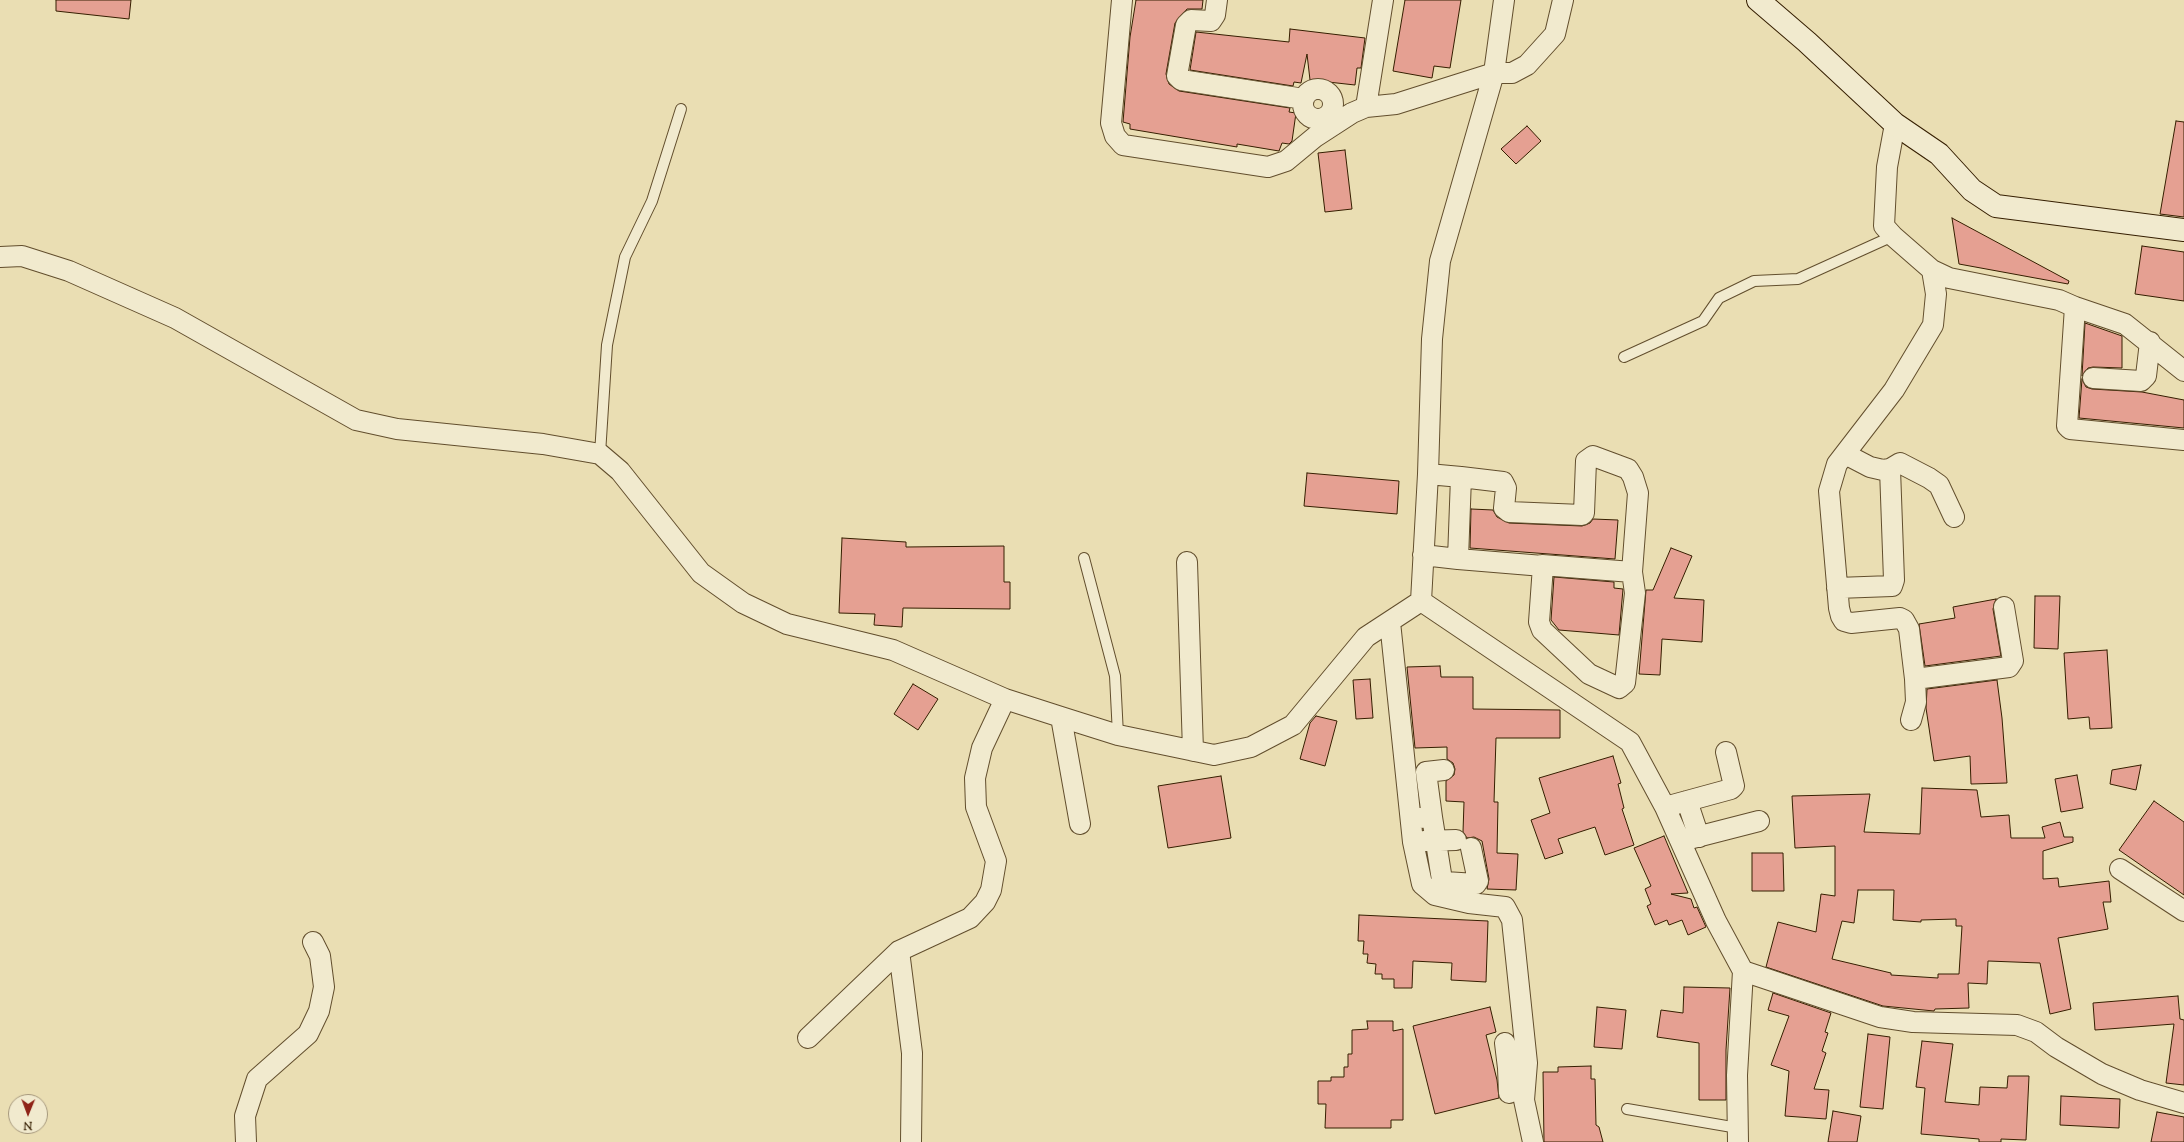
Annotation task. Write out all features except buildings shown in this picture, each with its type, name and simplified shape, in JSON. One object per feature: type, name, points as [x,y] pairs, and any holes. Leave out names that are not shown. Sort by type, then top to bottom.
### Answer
[{"type":"street","points":[[1122,0],[1111,123],[1115,136],[1123,145],[1268,167],[1286,161],[1315,138],[1359,110],[1383,0]]},
{"type":"street","points":[[1217,0],[1215,15],[1211,20],[1191,20],[1186,25],[1177,76],[1181,80],[1304,99],[1303,107],[1307,114],[1313,118],[1321,119],[1328,115],[1332,109],[1359,110],[1396,104],[1494,73],[1512,73],[1527,65],[1555,34],[1563,0]]},
{"type":"street","points":[[1421,601],[1428,474],[1432,339],[1440,261],[1494,73],[1504,0]]},
{"type":"street","points":[[1758,0],[1807,42],[1895,124],[1939,154],[1972,190],[1996,206],[2184,230]]},
{"type":"street","points":[[1895,124],[1887,167],[1884,226],[1893,236],[1932,270],[1949,278],[2059,300],[2125,324],[2150,342],[2184,371]]},
{"type":"street","points":[[0,257],[22,256],[69,271],[175,318],[356,420],[397,429],[543,444],[600,454],[620,472],[701,573],[743,603],[787,624],[892,650],[1006,699],[1118,735],[1214,755],[1251,747],[1293,725],[1366,637],[1421,601]]},
{"type":"street","points":[[1911,720],[1916,702],[1915,679],[1909,629],[1904,620],[1900,618],[1851,623],[1844,621],[1838,608],[1829,491],[1837,464],[1894,390],[1933,325],[1936,294],[1932,270]]},
{"type":"street","points":[[2075,307],[2067,426],[2070,429],[2184,440]]},
{"type":"street","points":[[2093,378],[2141,381],[2146,376],[2150,342]]},
{"type":"street","points":[[1845,454],[1870,467],[1890,469],[1900,463],[1929,478],[1939,485],[1954,517]]},
{"type":"street","points":[[1428,474],[1503,482],[1506,488],[1504,508],[1509,512],[1582,515],[1584,513],[1586,461],[1593,456],[1628,469],[1633,477],[1638,493],[1632,572],[1635,593],[1626,683],[1619,688],[1589,674],[1542,630],[1539,622],[1542,565]]},
{"type":"street","points":[[1837,588],[1892,586],[1894,580],[1890,469]]},
{"type":"street","points":[[1458,559],[1461,478]]},
{"type":"street","points":[[1423,555],[1632,572]]},
{"type":"street","points":[[1187,562],[1193,751]]},
{"type":"street","points":[[1421,601],[1481,651],[1630,742],[1665,807],[1690,839]]},
{"type":"street","points":[[1915,679],[2009,667],[2013,661],[2004,607]]},
{"type":"street","points":[[1390,622],[1413,842],[1422,884],[1435,895],[1505,907],[1512,920],[1527,1063],[1524,1100],[1533,1142]]},
{"type":"street","points":[[808,1038],[899,951],[970,918],[985,902],[992,890],[996,861],[976,807],[975,778],[982,748],[1006,699]]},
{"type":"street","points":[[1061,717],[1080,824]]},
{"type":"street","points":[[1665,807],[1731,789],[1734,786],[1726,752]]},
{"type":"street","points":[[1413,842],[1436,840],[1463,844],[1478,882],[1476,884],[1445,882],[1442,880],[1440,863],[1436,840],[1432,817],[1425,774],[1426,772],[1444,770]]},
{"type":"street","points":[[1687,800],[1690,839],[1716,921],[1743,971],[1737,1075],[1738,1135]]},
{"type":"street","points":[[1411,819],[1432,817]]},
{"type":"street","points":[[1690,839],[1759,821]]},
{"type":"street","points":[[1418,866],[1440,863]]},
{"type":"street","points":[[2120,869],[2184,911]]},
{"type":"street","points":[[246,1142],[245,1116],[257,1079],[308,1034],[320,1011],[324,987],[320,956],[313,942]]},
{"type":"street","points":[[899,951],[912,1053],[912,1142]]},
{"type":"street","points":[[1743,971],[1880,1016],[1913,1022],[2017,1025],[2036,1032],[2056,1047],[2102,1074],[2140,1090],[2184,1103]]},
{"type":"street","points":[[1505,1043],[1509,1093]]},
{"type":"street","points":[[1508,1068],[1527,1063]]},
{"type":"lane","points":[[600,454],[607,346],[626,257],[652,200],[681,109]]},
{"type":"lane","points":[[1624,357],[1703,321],[1719,298],[1754,281],[1798,279],[1893,236]]},
{"type":"lane","points":[[1084,558],[1114,676],[1118,735]]},
{"type":"lane","points":[[1627,1109],[1738,1135]]}]
